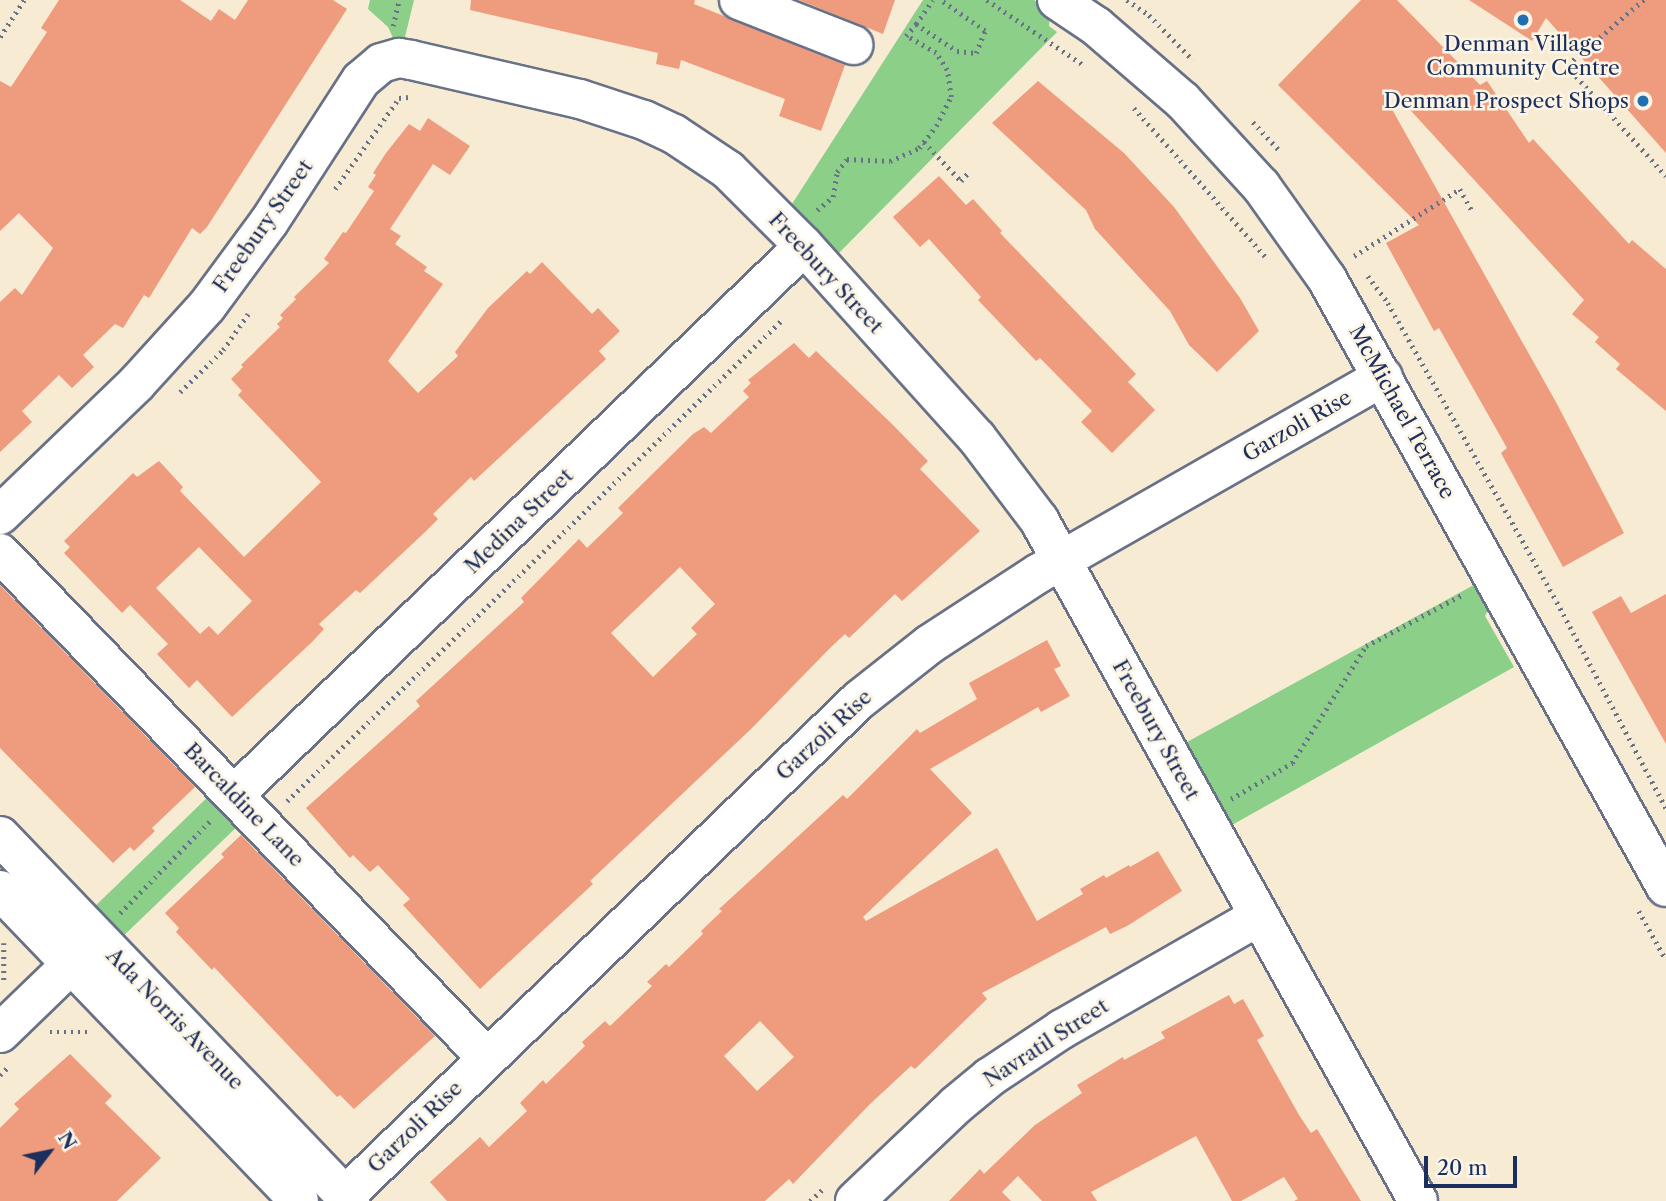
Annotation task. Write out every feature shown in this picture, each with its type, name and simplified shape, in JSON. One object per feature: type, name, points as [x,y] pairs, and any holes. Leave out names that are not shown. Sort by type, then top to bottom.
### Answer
[{"type":"street","points":[[739,0],[853,45]]},
{"type":"street","name":"McMichael Terrace","points":[[1057,0],[1096,26],[1184,101],[1261,186],[1327,279],[1666,887]]},
{"type":"street","name":"Freebury Street","points":[[0,515],[135,384],[207,306],[269,222],[361,80],[381,63],[399,58],[411,60],[580,99],[644,120],[674,135],[728,170],[804,246],[977,438],[1039,520],[1418,1201]]},
{"type":"street","name":"Medina Street","points":[[234,795],[804,246]]},
{"type":"street","name":"Garzoli Rise","points":[[347,1199],[487,1058],[859,700],[930,644],[1062,560],[1383,377]]},
{"type":"street","name":"Barcaldine Lane","points":[[0,553],[487,1058]]},
{"type":"street","name":"Ada Norris Avenue","points":[[0,836],[93,942],[299,1201]]},
{"type":"street","name":"Ada Norris Avenue","points":[[0,890],[93,942],[347,1199]]},
{"type":"street","name":"Navratil Street","points":[[855,1201],[956,1105],[990,1077],[1062,1029],[1259,916]]},
{"type":"street","points":[[0,1033],[93,942]]},
{"type":"path","points":[[0,37],[24,0]]},
{"type":"path","points":[[817,210],[833,197],[837,172],[848,159],[890,161],[919,148],[951,97],[947,69],[936,53],[906,36],[933,0]]},
{"type":"path","points":[[916,24],[957,51],[976,53],[985,31],[940,0]]},
{"type":"path","points":[[987,0],[1092,70]]},
{"type":"path","points":[[1644,0],[1567,66],[1666,176]]},
{"type":"path","points":[[328,200],[399,98],[412,96]]},
{"type":"path","points":[[1132,106],[1266,258]]},
{"type":"path","points":[[924,142],[961,181],[968,173]]},
{"type":"path","points":[[1354,256],[1460,190],[1473,212]]},
{"type":"path","points":[[174,397],[223,350],[250,310]]},
{"type":"path","points":[[262,825],[789,313]]},
{"type":"path","points":[[1203,815],[1292,763],[1366,646],[1462,594]]},
{"type":"path","points":[[93,942],[234,795]]},
{"type":"path","points":[[4,934],[4,989]]},
{"type":"green space","points":[[370,0],[414,0],[404,41],[395,42],[388,27],[368,9]]},
{"type":"green space","points":[[923,0],[1034,0],[1050,11],[1049,26],[1057,32],[838,254],[792,204]]},
{"type":"green space","points":[[1481,581],[1492,602],[1485,616],[1514,667],[1232,825],[1187,742]]},
{"type":"green space","points":[[216,789],[245,819],[116,943],[87,914]]},
{"type":"building","points":[[59,0],[180,0],[211,21],[219,9],[235,20],[248,0],[333,0],[347,9],[207,227],[200,234],[192,228],[149,298],[144,295],[123,328],[115,324],[83,355],[94,367],[72,388],[59,375],[22,411],[32,422],[0,452],[0,302],[15,288],[22,295],[53,248],[19,213],[0,231],[0,81],[11,87],[47,32],[41,28]]},
{"type":"building","points":[[471,0],[695,0],[694,4],[845,65],[821,131],[779,116],[785,99],[681,60],[679,69],[656,64],[658,53],[470,10]]},
{"type":"building","points":[[799,0],[895,0],[883,34]]},
{"type":"building","points":[[1361,0],[1397,0],[1480,85],[1487,81],[1529,143],[1533,139],[1629,244],[1632,240],[1666,269],[1666,411],[1616,369],[1620,364],[1595,342],[1599,337],[1572,314],[1584,300],[1391,89],[1384,95],[1557,404],[1624,533],[1563,567],[1501,453],[1507,448],[1439,328],[1434,331],[1386,243],[1419,225],[1278,85]]},
{"type":"building","name":"Denman Prospect Shops","points":[[1469,0],[1666,0],[1666,153],[1546,18],[1532,41]]},
{"type":"building","points":[[1038,81],[1124,153],[1174,207],[1240,298],[1259,331],[1217,372],[1189,345],[1170,311],[1095,229],[1086,210],[992,123]]},
{"type":"building","points":[[428,118],[470,146],[450,175],[433,164],[390,229],[401,236],[395,244],[427,267],[424,271],[443,284],[388,361],[418,393],[458,356],[455,352],[488,308],[527,271],[530,274],[542,262],[592,314],[598,308],[620,331],[599,351],[606,359],[474,481],[471,477],[433,514],[438,519],[360,593],[356,590],[319,624],[324,629],[313,641],[232,717],[197,680],[189,688],[157,654],[168,644],[130,605],[122,613],[64,553],[70,547],[64,541],[133,473],[137,477],[159,461],[183,487],[180,491],[244,557],[321,482],[238,395],[242,391],[231,379],[243,367],[241,365],[280,327],[277,324],[283,318],[280,315],[296,299],[294,297],[329,263],[324,259],[343,232],[346,233],[374,191],[368,187],[376,175],[373,173],[386,153],[409,124],[420,131]],"holes":[[[199,547],[252,601],[218,635],[209,626],[200,634],[156,588]]]},
{"type":"building","points":[[939,176],[966,205],[973,199],[1002,231],[1000,233],[1136,374],[1128,382],[1155,410],[1112,453],[1081,422],[1092,411],[1040,358],[1036,361],[978,300],[981,297],[929,239],[920,247],[893,217]]},
{"type":"building","points":[[794,343],[809,358],[816,351],[928,461],[920,469],[980,531],[902,601],[895,594],[849,638],[845,634],[751,729],[590,881],[593,884],[480,989],[403,905],[410,899],[378,865],[370,872],[353,855],[350,858],[306,808],[420,706],[416,701],[524,602],[521,598],[579,539],[587,548],[623,513],[618,508],[693,434],[704,427],[711,433],[749,397],[743,391],[751,383],[748,380]],"holes":[[[680,567],[715,604],[691,628],[697,634],[653,677],[611,633]]]},
{"type":"building","points":[[0,585],[195,787],[152,828],[155,831],[134,851],[130,847],[113,863],[0,748]]},
{"type":"building","points":[[1666,594],[1666,744],[1592,612],[1621,596],[1631,613]]},
{"type":"building","points":[[1047,640],[1061,666],[1054,669],[1070,696],[1041,712],[1038,707],[930,769],[972,813],[863,917],[866,921],[997,848],[1037,921],[1083,894],[1080,889],[1104,875],[1106,878],[1158,851],[1182,891],[1127,926],[1110,934],[1106,927],[982,993],[987,999],[915,1069],[911,1066],[869,1105],[793,1184],[789,1179],[765,1201],[447,1201],[430,1182],[480,1137],[489,1147],[527,1111],[520,1103],[543,1080],[546,1084],[585,1046],[582,1042],[605,1021],[610,1026],[652,986],[647,982],[666,964],[669,967],[703,934],[701,931],[722,911],[719,909],[843,795],[847,799],[917,729],[920,733],[977,699],[969,683]],"holes":[[[760,1021],[794,1057],[757,1091],[724,1056]]]},
{"type":"building","points":[[241,835],[435,1036],[354,1109],[340,1095],[337,1097],[214,967],[212,970],[176,932],[179,928],[165,913],[224,857],[221,854]]},
{"type":"building","points":[[1229,995],[1234,1004],[1243,999],[1264,1036],[1257,1040],[1299,1115],[1311,1133],[1317,1129],[1361,1201],[1294,1201],[1298,1199],[1284,1177],[1241,1201],[1232,1201],[1196,1136],[1091,1192],[1097,1201],[1042,1201],[1018,1176],[1002,1192],[1011,1201],[949,1201],[980,1169],[984,1174],[1035,1125],[1082,1093],[1077,1085],[1123,1057],[1124,1060],[1165,1038],[1161,1032]]},
{"type":"building","points":[[70,1054],[112,1096],[105,1103],[161,1158],[117,1201],[0,1201],[0,1128],[19,1109],[14,1104]]},
{"type":"place","name":"Denman Village Community Centre","points":[[1523,20]]},
{"type":"place","name":"Denman Prospect Shops","points":[[1643,101]]}]
